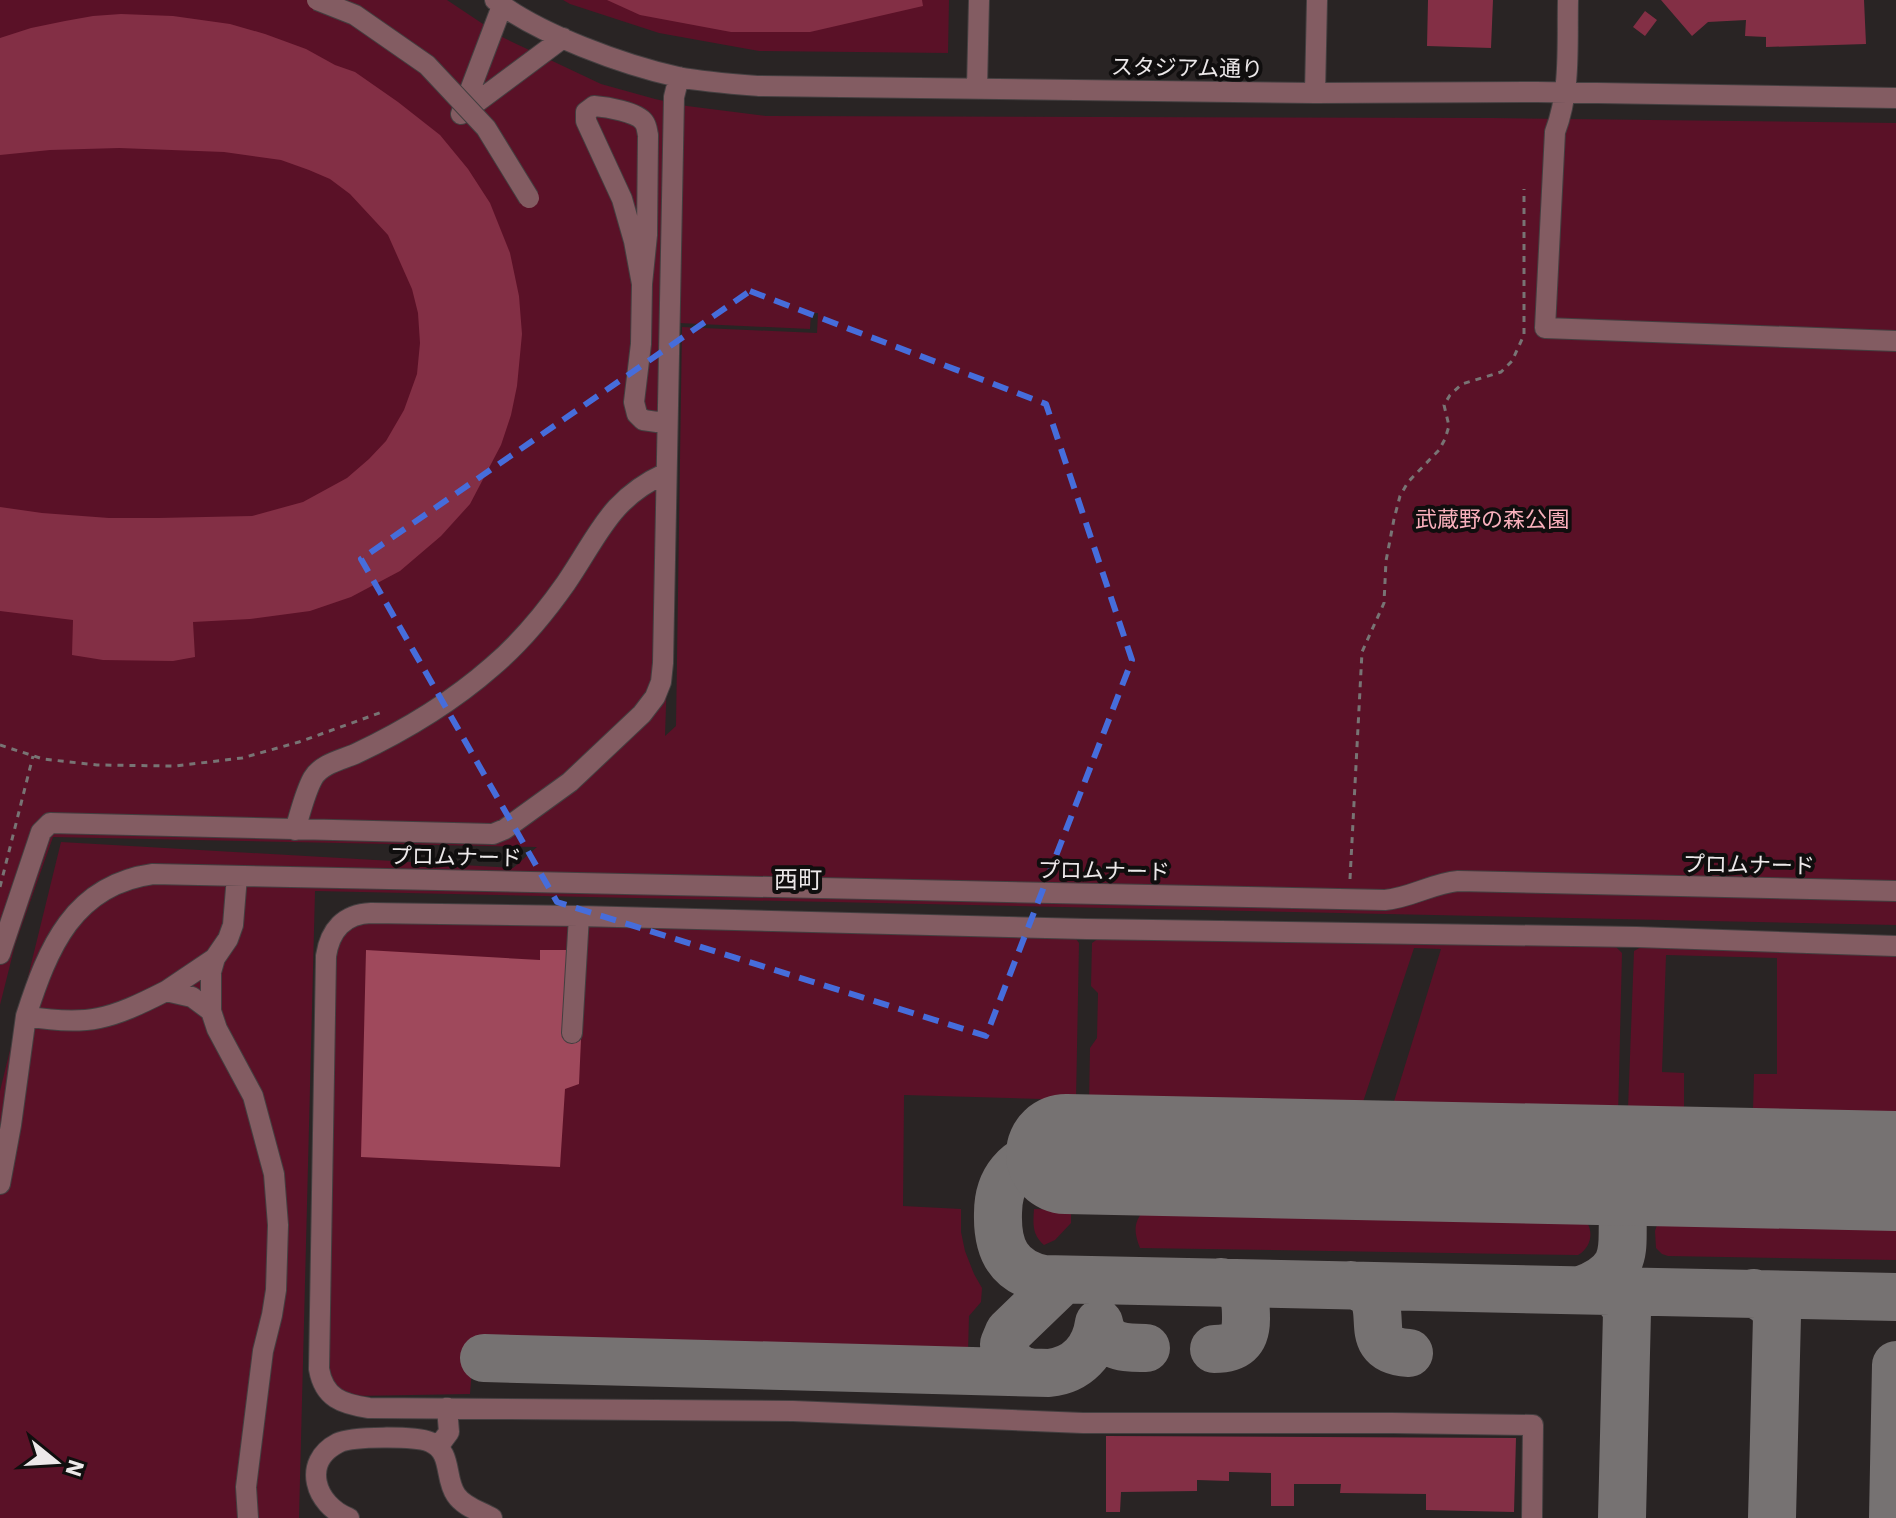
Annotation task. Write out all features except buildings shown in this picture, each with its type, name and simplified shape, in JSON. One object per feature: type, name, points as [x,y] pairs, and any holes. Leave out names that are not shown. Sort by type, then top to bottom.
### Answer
[{"type":"street","points":[[977,88],[979,0]]},
{"type":"street","points":[[1315,93],[1317,0]]},
{"type":"street","points":[[1568,0],[1566,93],[1555,132],[1545,328],[1896,341]]},
{"type":"street","points":[[320,1],[355,15],[427,65],[486,128],[529,198]]},
{"type":"street","points":[[499,3],[461,114],[563,38]]},
{"type":"street","name":"スタジアム通り","points":[[499,3],[563,38],[616,59],[679,77],[759,86],[1896,98]]},
{"type":"street","points":[[0,954],[41,832],[50,823],[493,834],[505,829],[570,782],[642,714],[655,697],[662,673],[674,97],[679,77]]},
{"type":"street","points":[[642,284],[622,199],[586,121],[586,112],[594,106],[625,112],[646,124],[647,235],[641,344],[634,402],[637,414],[643,420],[667,420]]},
{"type":"street","points":[[295,830],[314,776],[326,766],[406,727],[452,699],[496,664],[550,606],[615,509],[626,497],[666,473]]},
{"type":"street","name":"プロムナード","points":[[0,1184],[26,1016],[50,950],[78,910],[102,890],[126,879],[153,874],[1392,900],[1458,881],[1896,891]]},
{"type":"street","points":[[26,1016],[64,1021],[97,1019],[129,1010],[166,991],[215,958],[228,939],[236,910],[237,876]]},
{"type":"street","points":[[1532,1518],[1533,1425],[1083,1423],[793,1411],[369,1408],[333,1397],[320,1378],[319,1369],[326,956],[332,934],[341,922],[362,913],[1637,937],[1896,946]]},
{"type":"street","points":[[572,1033],[579,916]]},
{"type":"street","points":[[215,958],[210,985],[211,1011],[217,1029],[253,1096],[274,1174],[277,1214],[276,1290],[252,1424],[246,1487],[248,1518]]},
{"type":"street","points":[[166,991],[192,997],[211,1011]]},
{"type":"street","points":[[438,1447],[449,1432],[447,1408]]},
{"type":"street","points":[[349,1518],[326,1503],[317,1485],[319,1462],[337,1443],[352,1439],[424,1440],[438,1447],[446,1458],[457,1497],[492,1518]]},
{"type":"path","points":[[1348,899],[1362,652],[1384,603],[1386,561],[1394,519],[1400,496],[1408,482],[1439,450],[1445,439],[1449,426],[1444,405],[1450,395],[1462,384],[1501,372],[1512,361],[1524,335],[1524,189]]},
{"type":"path","points":[[0,745],[43,759],[97,765],[175,766],[242,758],[299,742],[385,711]]},
{"type":"path","points":[[0,887],[33,756]]},
{"type":"highlighted area","points":[[750,291],[1046,404],[1132,660],[986,1036],[557,902],[361,559]]},
{"type":"green space","name":"武蔵野の森公園","points":[[0,0],[447,0],[504,38],[601,84],[687,106],[766,116],[1492,118],[1896,123],[1896,925],[315,891],[299,1518],[0,1518],[0,1091],[61,842],[513,868],[537,847],[53,837],[15,945],[0,1005]],"holes":[[[811,313],[818,313],[817,333],[682,327],[676,726],[665,736],[679,323],[810,329]]]},
{"type":"green space","points":[[563,0],[949,0],[948,53],[759,51],[659,33]]},
{"type":"green space","points":[[359,911],[1071,932],[1079,943],[1076,1100],[904,1095],[903,1206],[961,1209],[965,1251],[982,1288],[981,1302],[969,1316],[968,1352],[474,1342],[470,1394],[355,1396],[337,1393],[328,1382],[329,937]]},
{"type":"green space","points":[[1102,936],[1616,947],[1622,953],[1618,1116],[1391,1111],[1441,949],[1414,948],[1360,1111],[1089,1104],[1090,1048],[1097,1038],[1098,993],[1091,986],[1092,943]]},
{"type":"green space","points":[[1641,947],[1896,953],[1896,1114],[1753,1111],[1754,1074],[1777,1074],[1777,958],[1666,955],[1662,1072],[1684,1073],[1684,1110],[1628,1109],[1634,951]]},
{"type":"green space","points":[[1034,1209],[1071,1210],[1071,1223],[1055,1240],[1044,1245],[1035,1233]]},
{"type":"green space","points":[[1144,1210],[1581,1216],[1589,1225],[1590,1236],[1587,1247],[1578,1255],[1140,1248],[1136,1228]]},
{"type":"green space","points":[[1672,1215],[1896,1220],[1896,1260],[1668,1256],[1656,1248],[1655,1231],[1658,1222]]},
{"type":"shaded area","points":[[366,950],[540,960],[540,950],[585,950],[579,1084],[565,1089],[560,1167],[361,1157]]},
{"type":"taxiway","points":[[1049,1154],[1027,1160],[1011,1173],[1001,1191],[998,1213],[1002,1247],[1007,1256],[1021,1270],[1043,1279],[1896,1297]]},
{"type":"taxiway","points":[[1571,1164],[1581,1166],[1604,1180],[1624,1211]]},
{"type":"taxiway","points":[[1581,1290],[1602,1280],[1614,1269],[1620,1256],[1626,1202],[1634,1188],[1672,1166]]},
{"type":"taxiway","points":[[1029,1372],[1006,1359],[1004,1344],[1009,1332],[1063,1280]]},
{"type":"taxiway","points":[[1214,1349],[1234,1345],[1242,1338],[1246,1327],[1242,1294],[1235,1287],[1221,1282]]},
{"type":"taxiway","points":[[1351,1285],[1366,1291],[1374,1299],[1383,1343],[1392,1350],[1409,1353]]},
{"type":"taxiway","points":[[1604,1290],[1618,1298],[1627,1312],[1622,1518]]},
{"type":"taxiway","points":[[1754,1293],[1771,1303],[1777,1316],[1772,1518]]},
{"type":"taxiway","points":[[1099,1323],[1106,1337],[1116,1345],[1146,1348]]},
{"type":"taxiway","points":[[484,1358],[1049,1373],[1068,1368],[1083,1357],[1093,1342],[1099,1323]]},
{"type":"taxiway","points":[[1893,1518],[1896,1365]]},
{"type":"runway","points":[[1066,1154],[1896,1171]]},
{"type":"district","name":"西町","points":[[798,879]]}]
